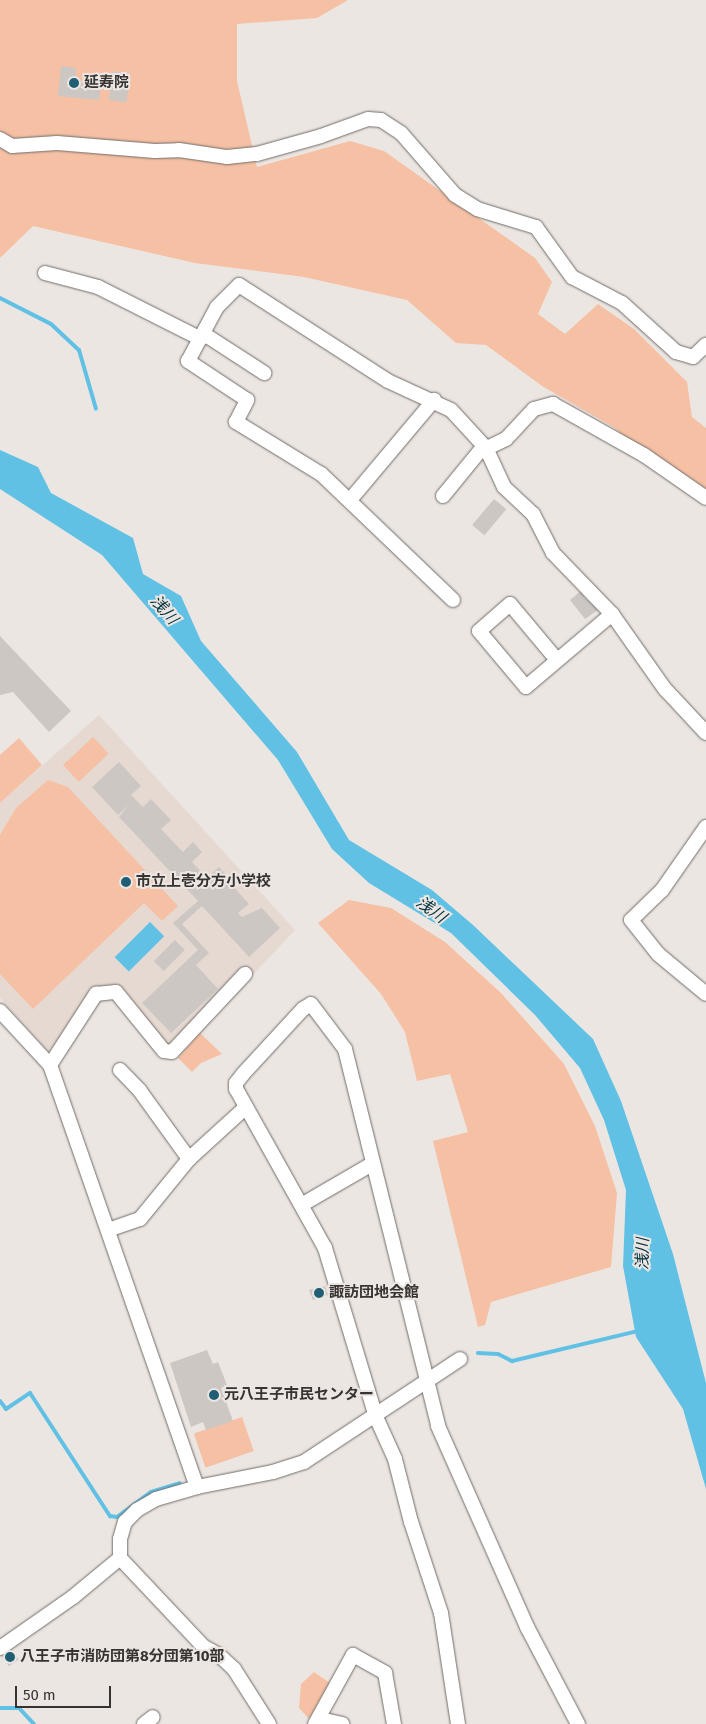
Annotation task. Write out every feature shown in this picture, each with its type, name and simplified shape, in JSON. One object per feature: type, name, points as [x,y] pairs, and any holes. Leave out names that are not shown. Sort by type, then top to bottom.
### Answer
[{"type":"street","points":[[0,140],[12,146],[57,143],[179,150],[227,157],[257,154],[321,136],[368,119],[381,120],[401,133],[455,195],[477,210],[536,227],[572,277],[622,302],[676,352],[693,358],[706,345]]},
{"type":"street","points":[[45,273],[98,287],[202,337],[264,373]]},
{"type":"street","points":[[453,600],[321,474],[236,422],[248,400],[188,360],[217,307],[239,285],[388,381],[434,400],[451,410],[486,448],[504,487],[533,514],[553,553],[612,614],[665,689],[706,733]]},
{"type":"street","points":[[350,500],[434,400]]},
{"type":"street","points":[[443,496],[486,448],[506,439],[534,409],[553,404],[644,455],[706,498]]},
{"type":"street","points":[[557,660],[510,604],[479,631],[526,688],[612,614]]},
{"type":"street","points":[[706,827],[662,890],[631,920],[664,960],[706,994]]},
{"type":"street","points":[[50,1065],[96,994],[116,992],[164,1051],[172,1052],[245,974]]},
{"type":"street","points":[[458,1724],[441,1613],[411,1522],[395,1459],[376,1417],[325,1248],[303,1204],[246,1107],[236,1083],[303,1009],[311,1004],[345,1049],[425,1382],[438,1426],[467,1497],[549,1674],[578,1724]]},
{"type":"street","points":[[0,1011],[50,1065],[197,1487]]},
{"type":"street","points":[[120,1070],[140,1091],[189,1159]]},
{"type":"street","points":[[108,1230],[140,1219],[189,1159],[246,1107]]},
{"type":"street","points":[[303,1204],[372,1164]]},
{"type":"street","points":[[269,1724],[234,1669],[219,1655],[204,1647],[120,1558],[120,1538],[125,1522],[137,1510],[156,1499],[197,1487],[273,1472],[304,1462],[376,1417],[460,1359]]},
{"type":"street","points":[[0,1648],[52,1612],[120,1558]]},
{"type":"street","points":[[342,1724],[318,1722],[353,1655],[384,1673],[394,1724]]},
{"type":"shaded area","points":[[0,0],[348,0],[317,18],[237,24],[237,81],[257,167],[350,141],[384,151],[535,258],[552,282],[538,314],[565,334],[598,304],[634,329],[687,382],[692,417],[706,428],[706,498],[644,455],[615,428],[542,386],[486,345],[456,343],[407,300],[304,277],[195,263],[33,226],[0,258]]},
{"type":"shaded area","name":"市立上壱分方小学校","points":[[99,715],[295,930],[250,978],[245,974],[172,1052],[116,992],[101,992],[56,1055],[46,1049],[0,998],[0,803]]},
{"type":"shaded area","points":[[93,737],[109,754],[79,782],[63,765]]},
{"type":"shaded area","points":[[19,738],[42,765],[0,803],[0,755]]},
{"type":"shaded area","points":[[48,780],[68,787],[178,906],[162,921],[144,903],[33,1009],[0,974],[0,835],[16,808]]},
{"type":"shaded area","points":[[349,900],[391,908],[445,942],[501,993],[564,1064],[595,1126],[617,1193],[611,1267],[491,1302],[485,1325],[478,1327],[433,1141],[468,1132],[450,1074],[417,1081],[405,1032],[381,994],[318,923]]},
{"type":"shaded area","points":[[200,1033],[222,1054],[201,1063],[192,1072],[178,1058]]},
{"type":"shaded area","points":[[242,1417],[254,1451],[205,1468],[194,1434]]},
{"type":"shaded area","points":[[314,1672],[330,1683],[309,1719],[299,1708],[301,1684]]},
{"type":"water","name":"浅川","points":[[0,450],[38,467],[51,493],[133,538],[143,574],[181,596],[201,641],[297,752],[349,840],[432,890],[473,925],[593,1039],[621,1101],[673,1254],[706,1383],[706,1489],[683,1409],[636,1337],[623,1266],[626,1190],[604,1120],[580,1068],[535,1015],[451,933],[369,883],[332,849],[278,760],[102,555],[0,489]]},
{"type":"water","points":[[150,922],[164,936],[129,971],[115,957]]},
{"type":"building","name":"延寿院","points":[[61,66],[76,68],[75,81],[101,84],[99,100],[58,96]]},
{"type":"building","points":[[113,71],[131,74],[126,102],[108,100]]},
{"type":"building","points":[[494,499],[506,509],[484,535],[472,525]]},
{"type":"building","points":[[582,590],[584,597],[598,610],[585,619],[570,600]]},
{"type":"building","points":[[0,636],[71,711],[49,732],[13,692],[0,695]]},
{"type":"building","points":[[119,762],[141,786],[131,795],[143,807],[151,799],[171,820],[161,829],[183,852],[193,842],[202,852],[192,862],[207,878],[219,867],[232,882],[230,883],[249,904],[238,913],[242,917],[262,908],[280,928],[249,957],[202,906],[182,924],[209,953],[196,965],[218,989],[171,1033],[142,1003],[198,950],[173,923],[198,901],[119,817],[129,805],[118,815],[92,787]]},
{"type":"building","points":[[175,940],[185,950],[164,971],[154,961]]},
{"type":"building","name":"諏訪団地会館","points":[[325,1286],[328,1295],[313,1300],[309,1290]]},
{"type":"building","points":[[207,1350],[213,1364],[218,1362],[227,1385],[221,1388],[233,1421],[206,1430],[203,1422],[191,1427],[170,1363]]},
{"type":"building","name":"八王子市消防団第8分団第10部","points":[[11,1648],[19,1660],[9,1666],[1,1655]]},
{"type":"waterway","points":[[0,298],[51,324],[79,350],[96,409]]},
{"type":"waterway","points":[[478,1353],[498,1354],[512,1361],[638,1331]]},
{"type":"waterway","points":[[0,1401],[6,1409],[30,1393],[110,1516],[117,1517],[151,1492],[180,1483]]},
{"type":"waterway","points":[[0,1708],[19,1708],[34,1724]]},
{"type":"place","name":"延寿院","points":[[74,83]]},
{"type":"place","name":"市立上壱分方小学校","points":[[126,882]]},
{"type":"place","name":"諏訪団地会館","points":[[319,1293]]},
{"type":"place","name":"元八王子市民センター","points":[[214,1395]]},
{"type":"place","name":"八王子市消防団第8分団第10部","points":[[10,1657]]}]
